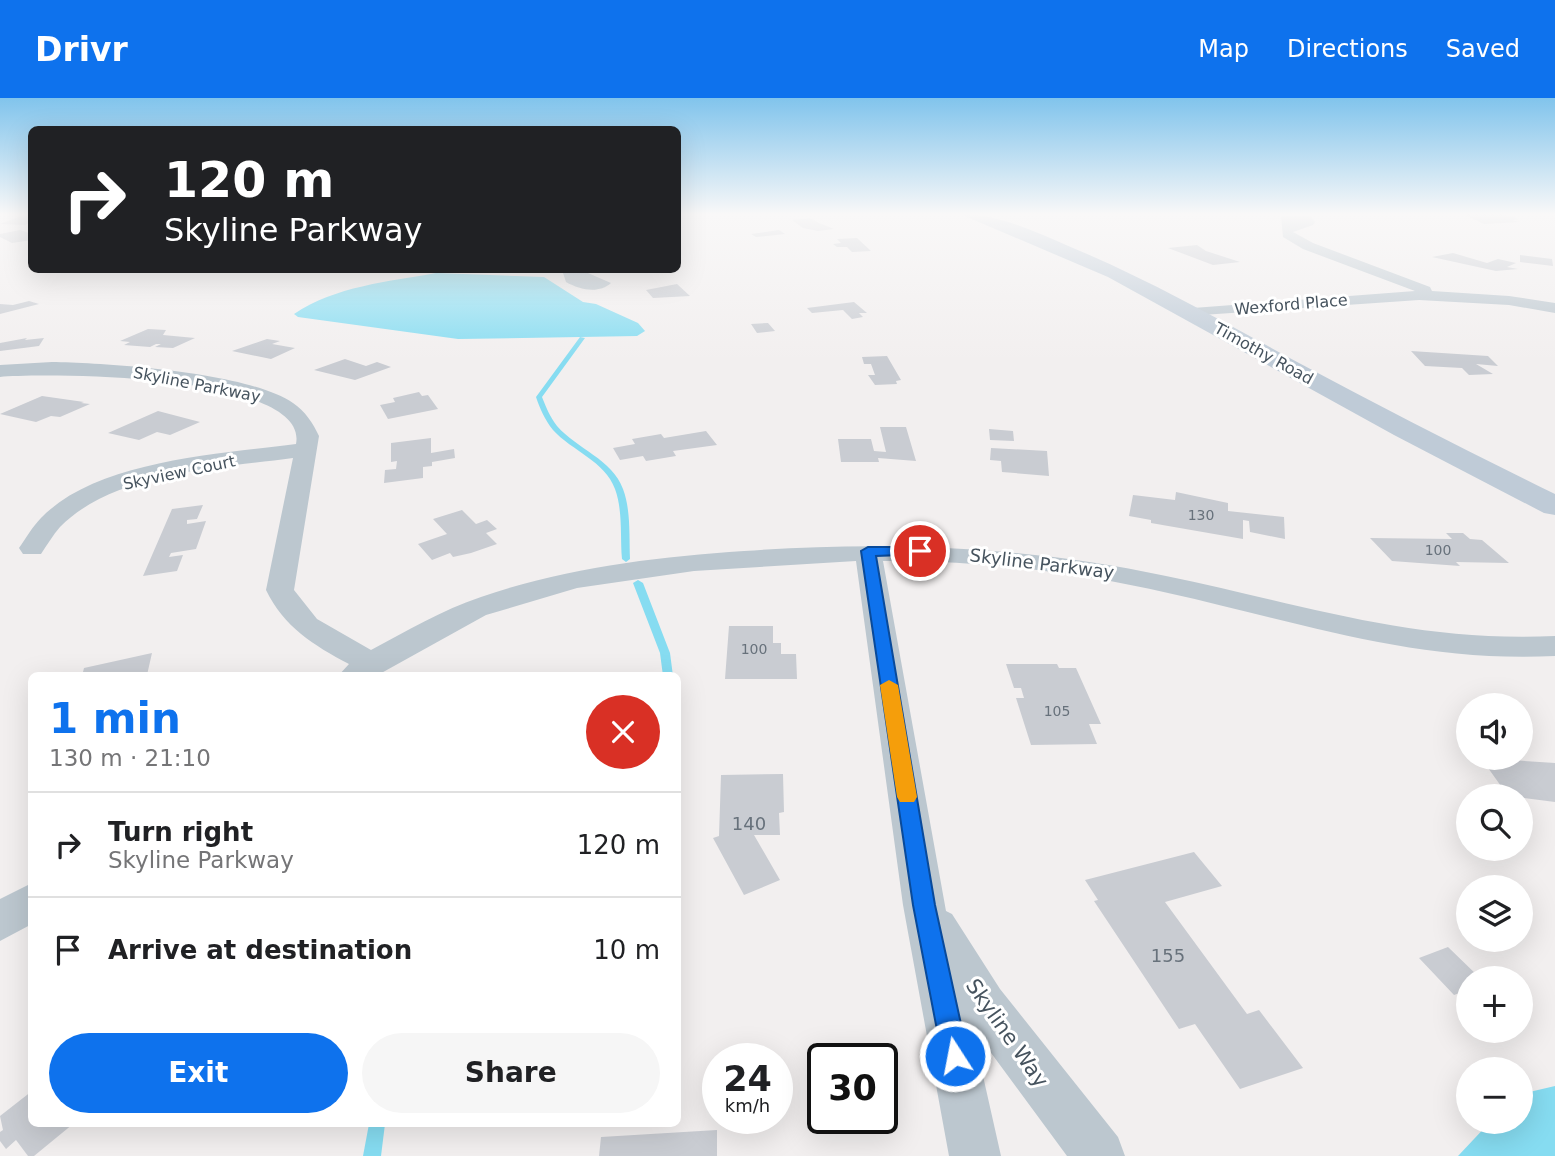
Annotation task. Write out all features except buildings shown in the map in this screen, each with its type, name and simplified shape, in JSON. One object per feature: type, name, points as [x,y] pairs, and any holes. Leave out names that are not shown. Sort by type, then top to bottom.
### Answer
[{"type":"main road","name":"Timothy Road","points":[[1096,263],[1193,313],[1420,438],[1555,506]]},
{"type":"street","name":"Wexford Place","points":[[1355,263],[1432,293]]},
{"type":"street","name":"Wexford Place","points":[[1193,313],[1432,293],[1488,297],[1555,307]]},
{"type":"street","name":"Skyline Parkway","points":[[0,370],[54,366],[108,368],[245,391],[282,404],[294,414],[308,436],[280,590],[287,609],[304,626],[363,669],[444,623],[488,604],[581,579],[695,563],[868,551],[1011,558],[1109,572],[1399,639],[1475,648],[1524,649],[1555,646]]},
{"type":"street","name":"Skyview Court","points":[[32,548],[51,522],[65,510],[122,482],[173,470],[307,449]]},
{"type":"street","name":"Skyline Way","points":[[868,551],[924,905],[975,1156]]},
{"type":"street","points":[[0,922],[28,904]]},
{"type":"street","name":"Skyline Way","points":[[924,905],[984,1005],[1099,1156]]},
{"type":"water","points":[[436,273],[544,277],[583,302],[596,304],[638,323],[645,331],[637,336],[458,339],[298,317],[294,314],[344,291]]},
{"type":"water","points":[[1555,1086],[1555,1156],[1458,1156],[1479,1134],[1533,1134],[1533,1091]]},
{"type":"waterway","points":[[582,338],[539,397],[545,414],[555,428],[613,477],[619,489],[622,506],[626,559]]},
{"type":"waterway","points":[[638,583],[665,653],[667,672]]},
{"type":"waterway","points":[[372,1156],[377,1127]]},
{"type":"slow traffic","points":[[889,685],[907,797]]},
{"type":"route","points":[[920,551],[868,551],[924,905],[955,1056]]}]
